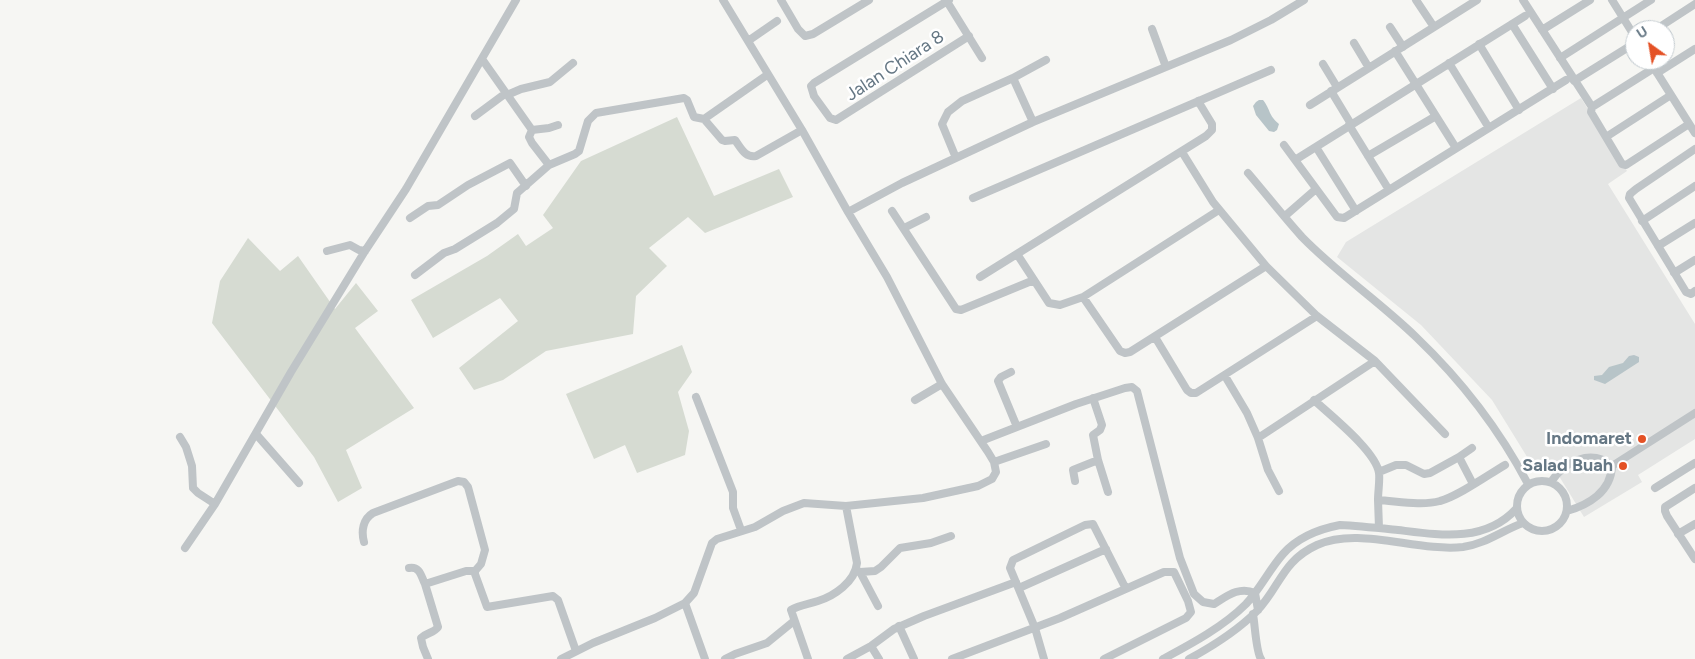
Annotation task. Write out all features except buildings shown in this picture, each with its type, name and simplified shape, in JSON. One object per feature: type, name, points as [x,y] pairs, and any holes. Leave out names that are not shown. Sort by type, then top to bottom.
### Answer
[{"type":"street","points":[[185,548],[215,504],[362,251],[406,189],[516,0]]},
{"type":"street","points":[[561,659],[686,603],[694,593],[712,543],[717,539],[755,527],[783,511],[804,504],[819,503],[846,506],[923,498],[978,486],[992,479],[996,472],[994,462],[942,384],[886,277],[802,130],[723,0]]},
{"type":"street","points":[[784,1],[798,29],[805,36],[813,34],[869,0]]},
{"type":"street","points":[[947,0],[982,58]]},
{"type":"street","name":"Jalan Chiara 8","points":[[947,0],[827,74],[811,86],[814,96],[830,118],[836,120],[969,36]]},
{"type":"street","points":[[848,212],[1033,122],[1249,32],[1304,0]]},
{"type":"street","points":[[1416,0],[1434,27]]},
{"type":"street","points":[[1310,105],[1477,0]]},
{"type":"street","points":[[1542,30],[1590,0]]},
{"type":"street","points":[[1612,0],[1625,20]]},
{"type":"street","points":[[1560,58],[1651,0]]},
{"type":"street","points":[[1527,1],[1542,30],[1592,107],[1591,112],[1620,163],[1626,165],[1689,124]]},
{"type":"street","points":[[1670,20],[1695,4]]},
{"type":"street","points":[[1295,160],[1525,16]]},
{"type":"street","points":[[748,40],[776,21]]},
{"type":"street","points":[[1512,24],[1553,89]]},
{"type":"street","points":[[1390,27],[1403,46]]},
{"type":"street","points":[[1152,29],[1166,67]]},
{"type":"street","points":[[1354,43],[1369,68]]},
{"type":"street","points":[[1480,44],[1519,110]]},
{"type":"street","points":[[1574,81],[1625,49]]},
{"type":"street","points":[[1675,60],[1695,49]]},
{"type":"street","points":[[1395,51],[1456,148]]},
{"type":"street","points":[[482,59],[532,130]]},
{"type":"street","points":[[956,158],[942,124],[948,112],[962,101],[1013,78],[1046,60]]},
{"type":"street","points":[[475,116],[507,94],[550,82],[573,63]]},
{"type":"street","points":[[1450,63],[1489,128]]},
{"type":"street","points":[[1323,64],[1350,125],[1389,190]]},
{"type":"street","points":[[973,198],[1272,70]]},
{"type":"street","points":[[1592,107],[1656,70],[1695,133]]},
{"type":"street","points":[[704,119],[767,75]]},
{"type":"street","points":[[1013,78],[1033,122]]},
{"type":"street","points":[[1284,146],[1337,217],[1344,218],[1566,80]]},
{"type":"street","points":[[1606,138],[1671,95]]},
{"type":"street","points":[[415,276],[444,253],[477,236],[514,209],[517,193],[549,165],[575,154],[579,150],[588,121],[596,113],[684,98],[687,100],[694,117],[704,119],[725,142],[735,140],[750,157],[756,156],[802,130]]},
{"type":"street","points":[[980,277],[1206,136],[1212,130],[1212,124],[1198,101]]},
{"type":"street","points":[[1368,156],[1436,116]]},
{"type":"street","points":[[532,130],[558,125]]},
{"type":"street","points":[[532,130],[529,137],[549,165]]},
{"type":"street","points":[[1316,147],[1356,211]]},
{"type":"street","points":[[1695,149],[1630,194],[1629,200],[1688,294],[1695,291]]},
{"type":"street","points":[[1182,152],[1219,210],[1266,266],[1317,316],[1375,361],[1445,434]]},
{"type":"street","points":[[410,218],[428,206],[438,205],[468,185],[510,164],[526,186]]},
{"type":"street","points":[[1248,173],[1302,236],[1415,336],[1461,383],[1502,438],[1528,484]]},
{"type":"street","points":[[1642,221],[1695,186]]},
{"type":"street","points":[[1285,216],[1316,189]]},
{"type":"street","points":[[1017,254],[1049,303],[1060,305],[1083,296],[1219,210]]},
{"type":"street","points":[[892,211],[956,309],[961,310],[1034,280]]},
{"type":"street","points":[[904,228],[926,217]]},
{"type":"street","points":[[1658,246],[1695,223]]},
{"type":"street","points":[[328,251],[343,245],[350,245],[362,251]]},
{"type":"street","points":[[1674,273],[1695,260]]},
{"type":"street","points":[[1083,296],[1120,351],[1125,353],[1155,338],[1266,266]]},
{"type":"street","points":[[1155,338],[1187,390],[1191,393],[1196,393],[1317,316]]},
{"type":"street","points":[[1258,438],[1375,361]]},
{"type":"street","points":[[1011,372],[1001,377],[998,381],[1018,427]]},
{"type":"street","points":[[1225,376],[1239,399],[1258,438],[1263,456],[1279,491]]},
{"type":"street","points":[[915,400],[942,384]]},
{"type":"street","points":[[981,441],[1093,398],[1132,387],[1137,391],[1174,539],[1194,594],[1203,602],[1214,604],[1238,591],[1254,594]]},
{"type":"street","points":[[696,397],[733,492],[733,508],[741,530]]},
{"type":"street","points":[[1093,398],[1102,426],[1093,435],[1098,460],[1108,492]]},
{"type":"street","points":[[1314,400],[1366,450],[1379,472],[1379,528]]},
{"type":"street","points":[[1612,466],[1695,413]]},
{"type":"street","points":[[256,434],[299,483]]},
{"type":"street","points":[[180,437],[186,447],[192,466],[192,488],[215,504]]},
{"type":"street","points":[[994,462],[1046,444]]},
{"type":"street","points":[[1379,472],[1396,465],[1406,465],[1424,474],[1430,473],[1459,458],[1472,448]]},
{"type":"street","points":[[1459,458],[1473,484]]},
{"type":"street","points":[[1552,482],[1560,470],[1575,460],[1592,458],[1602,460],[1612,466]]},
{"type":"street","points":[[1075,481],[1073,470],[1098,460]]},
{"type":"street","points":[[1655,488],[1695,463]]},
{"type":"street","points":[[1378,500],[1440,501],[1505,465]]},
{"type":"street","points":[[1567,511],[1586,505],[1593,500],[1606,486],[1611,475],[1612,466]]},
{"type":"street","points":[[1540,480],[1552,482],[1558,486],[1566,497],[1567,511],[1561,523],[1550,530],[1535,531],[1523,523],[1518,517],[1516,509],[1519,495],[1528,484],[1540,480]]},
{"type":"street","points":[[364,542],[363,528],[369,516],[373,513],[458,481],[464,482],[468,487],[485,550],[481,564],[475,570],[466,570],[425,584]]},
{"type":"street","points":[[1695,488],[1664,508],[1667,516],[1695,559]]},
{"type":"street","points":[[846,506],[858,572],[878,606]]},
{"type":"street","points":[[1163,659],[1200,638],[1231,617],[1254,594],[1283,554],[1296,543],[1310,535],[1340,525],[1430,534],[1461,535],[1476,533],[1498,524],[1509,517],[1516,509]]},
{"type":"street","points":[[1189,659],[1238,628],[1256,612],[1292,561],[1304,552],[1333,539],[1344,537],[1431,547],[1463,547],[1480,543],[1523,523]]},
{"type":"street","points":[[1044,659],[1035,628],[1010,568],[1013,560],[1088,524],[1093,524],[1126,589]]},
{"type":"street","points":[[1678,534],[1695,524]]},
{"type":"street","points":[[808,659],[791,612],[792,608],[818,601],[833,594],[858,572],[875,571],[881,568],[900,548],[951,536]]},
{"type":"street","points":[[847,659],[871,646],[894,628],[1018,585],[1106,549]]},
{"type":"street","points":[[409,568],[414,567],[418,569],[425,584],[438,627],[436,631],[421,638],[428,659]]},
{"type":"street","points":[[475,570],[487,607],[554,596],[558,600],[576,651]]},
{"type":"street","points":[[952,659],[1060,618],[1164,572],[1174,572],[1188,602],[1190,612],[1186,618],[1104,659]]},
{"type":"street","points":[[1254,594],[1258,655],[1260,659]]},
{"type":"street","points":[[686,603],[705,659]]},
{"type":"street","points":[[725,659],[767,643],[794,621]]},
{"type":"street","points":[[899,626],[914,659]]},
{"type":"street","points":[[871,646],[879,659]]},
{"type":"shaded area","points":[[1581,98],[1627,171],[1608,184],[1695,324],[1695,439],[1638,475],[1642,482],[1584,517],[1551,463],[1537,473],[1492,400],[1421,325],[1337,257],[1346,242]]},
{"type":"shaded area","points":[[1259,100],[1263,100],[1273,118],[1279,124],[1274,132],[1269,131],[1256,115],[1253,106]]},
{"type":"shaded area","points":[[677,117],[714,196],[779,169],[793,197],[705,233],[688,217],[649,248],[667,266],[636,296],[633,334],[546,351],[503,380],[474,390],[459,368],[518,321],[500,298],[433,338],[411,300],[487,256],[518,234],[526,246],[553,228],[543,215],[581,161]]},
{"type":"shaded area","points":[[248,238],[280,271],[298,256],[335,309],[356,283],[378,311],[355,328],[414,408],[346,450],[362,488],[338,502],[314,457],[212,323],[220,281]]},
{"type":"shaded area","points":[[682,345],[692,372],[678,392],[689,431],[685,455],[637,473],[625,445],[594,459],[566,394]]},
{"type":"shaded area","points":[[1629,356],[1639,357],[1639,362],[1605,384],[1594,380],[1594,376],[1602,375],[1609,367],[1623,363]]},
{"type":"place","name":"Indomaret","points":[[1642,439]]},
{"type":"place","name":"Salad Buah","points":[[1623,466]]}]
